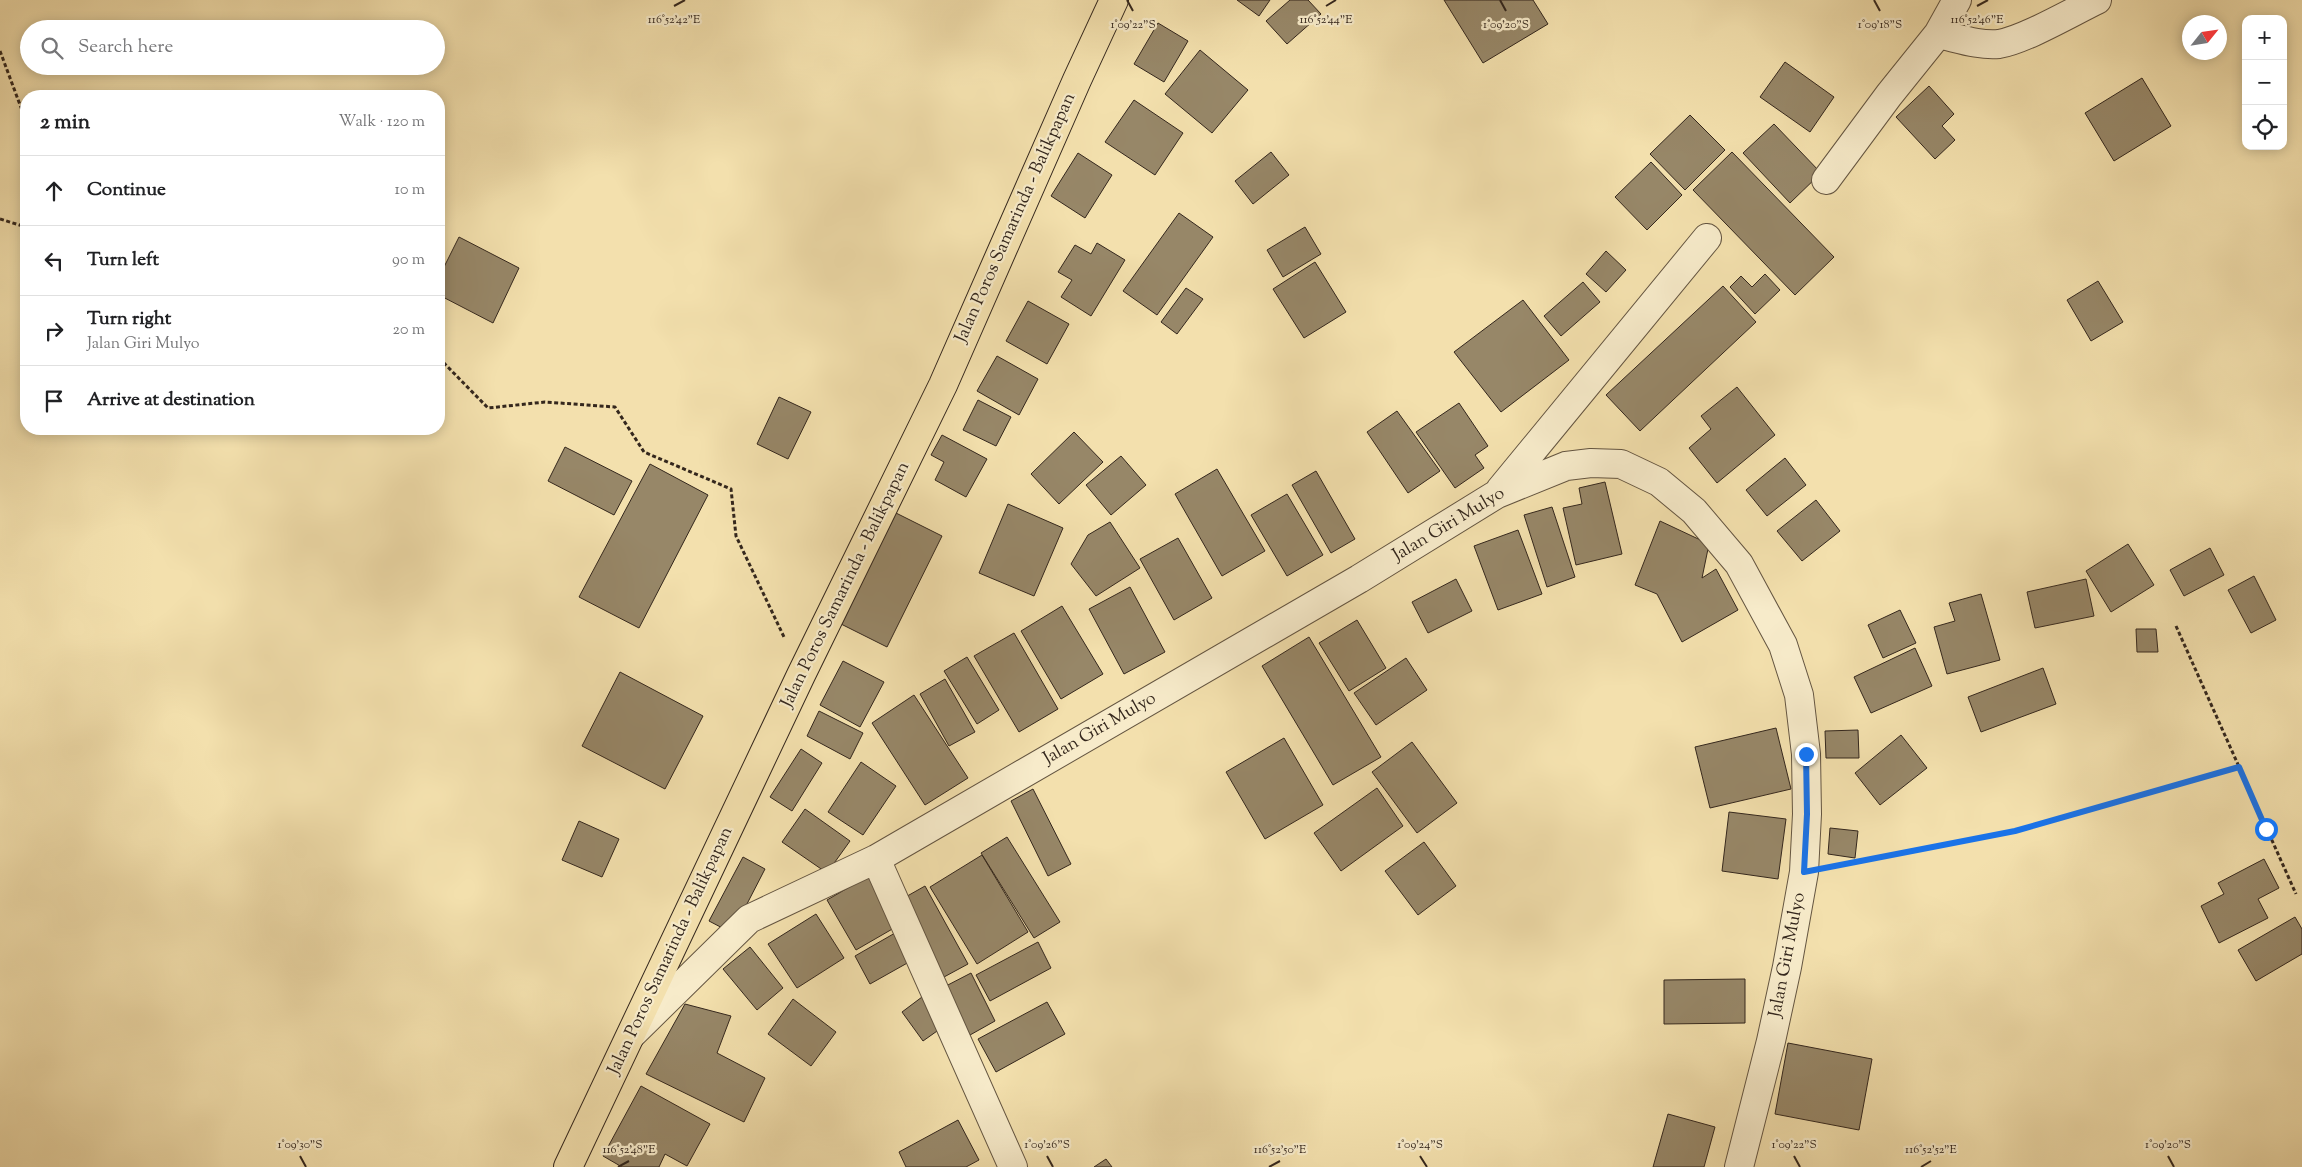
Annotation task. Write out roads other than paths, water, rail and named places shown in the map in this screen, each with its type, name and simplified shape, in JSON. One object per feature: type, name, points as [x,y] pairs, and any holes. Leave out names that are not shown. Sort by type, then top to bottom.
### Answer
[{"type":"highway","name":"Jalan Poros Samarinda - Balikpapan","points":[[568,1167],[802,675],[943,385],[1114,0]]},
{"type":"street","points":[[1826,180],[1889,95],[1938,34],[1958,0]]},
{"type":"street","points":[[1938,34],[1998,44],[2029,33],[2097,0]]},
{"type":"street","points":[[1497,494],[1707,238]]},
{"type":"street","name":"Jalan Giri Mulyo","points":[[631,1034],[749,919],[876,859],[1359,579],[1497,494],[1566,466],[1592,463],[1620,464],[1658,482],[1694,511],[1739,564],[1784,645],[1799,695],[1806,754],[1807,814],[1804,872],[1787,967],[1771,1041],[1739,1167]]},
{"type":"street","points":[[876,859],[1013,1167]]}]
